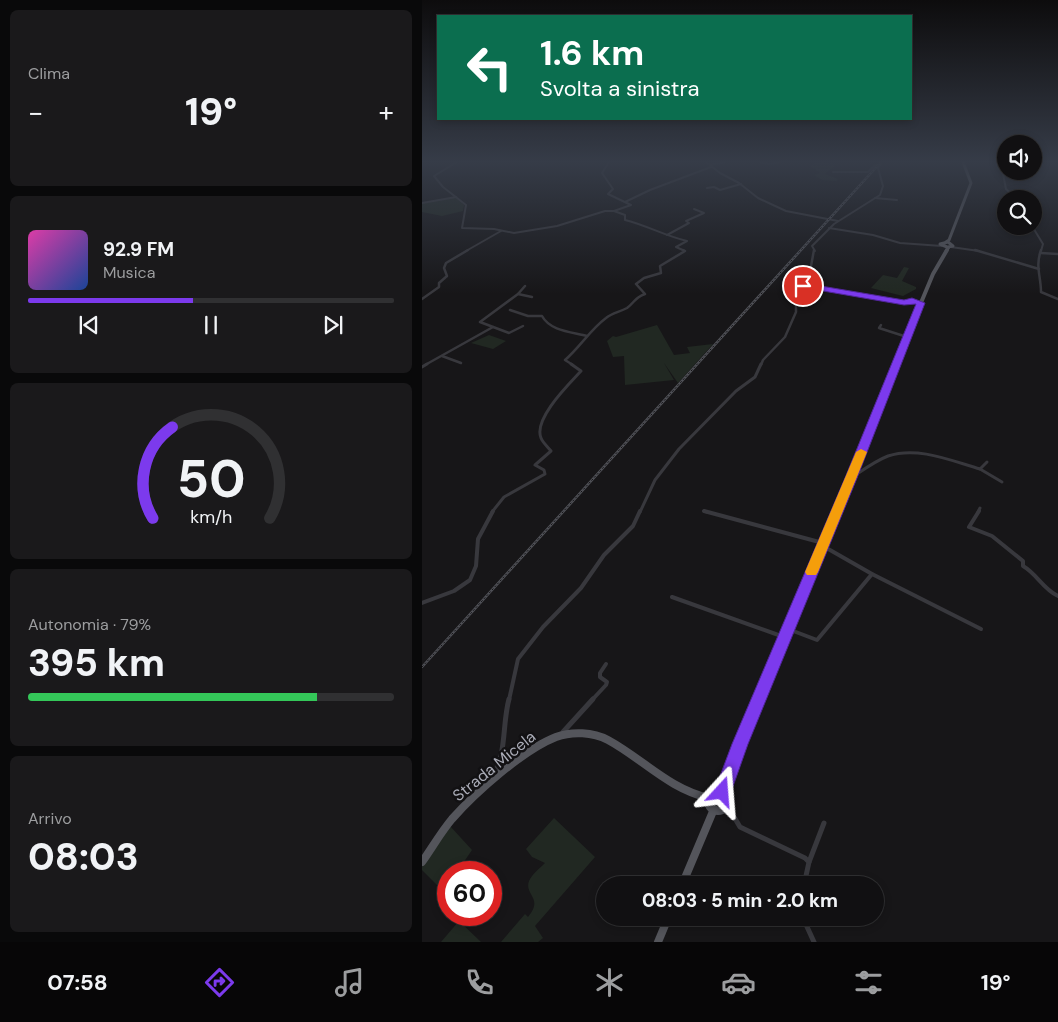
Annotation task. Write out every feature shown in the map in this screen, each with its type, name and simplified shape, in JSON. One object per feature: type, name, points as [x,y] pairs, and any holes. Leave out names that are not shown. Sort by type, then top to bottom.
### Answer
[{"type":"main road","points":[[722,792],[787,629],[962,206]]},
{"type":"main road","name":"Strada Micela","points":[[422,862],[451,820],[488,784],[540,745],[561,735],[583,733],[601,736],[687,791],[709,798]]},
{"type":"main road","points":[[714,792],[722,792],[727,796],[727,805],[723,809],[714,809],[709,805],[709,798],[714,792]]},
{"type":"main road","points":[[686,876],[714,809]]},
{"type":"main road","points":[[658,942],[665,926]]},
{"type":"street","points":[[466,206],[462,228],[514,233],[550,227],[602,211],[614,211],[630,206]]},
{"type":"street","points":[[775,206],[786,211],[839,221]]},
{"type":"street","points":[[488,784],[499,766],[504,743],[505,715],[514,683],[518,659],[543,627],[581,588],[604,555],[633,526],[654,480],[679,449],[736,391],[755,377],[763,360],[787,334],[796,312],[796,298],[804,284],[814,251],[812,246],[829,228],[863,206]]},
{"type":"street","points":[[666,235],[689,223],[686,221],[704,213],[694,209]]},
{"type":"street","points":[[422,603],[453,591],[469,581],[474,574],[478,539],[499,502],[504,497],[545,474],[544,470],[535,465],[551,451],[541,439],[540,432],[546,414],[555,399],[581,371],[565,359],[577,349],[606,317],[628,306],[635,298],[645,294],[636,284],[644,278],[661,273],[660,266],[685,251],[676,247],[686,240],[625,220],[625,216],[614,211]]},
{"type":"street","points":[[829,228],[873,234],[899,242],[947,245],[1039,269]]},
{"type":"street","points":[[422,299],[439,287],[439,283],[447,276],[444,268],[446,263],[501,231]]},
{"type":"street","points":[[1038,235],[1043,244],[1038,258],[1038,278],[1042,286],[1040,292],[1058,299]]},
{"type":"street","points":[[1041,253],[1058,254]]},
{"type":"street","points":[[804,284],[904,303],[912,301],[921,303]]},
{"type":"street","points":[[523,326],[510,333],[480,322],[518,294],[520,289],[525,286]]},
{"type":"street","points":[[518,294],[532,297]]},
{"type":"street","points":[[510,310],[528,316],[542,316],[545,322],[557,329],[587,336]]},
{"type":"street","points":[[881,325],[878,328],[907,337]]},
{"type":"street","points":[[422,367],[493,327]]},
{"type":"street","points":[[442,356],[461,363]]},
{"type":"street","points":[[851,478],[890,455],[905,454],[930,456],[980,469],[1002,482]]},
{"type":"street","points":[[980,469],[987,462]]},
{"type":"street","points":[[980,508],[969,527],[992,536],[1023,561],[1023,566],[1034,571],[1048,592],[1058,596]]},
{"type":"street","points":[[704,511],[823,544],[872,574],[981,629]]},
{"type":"street","points":[[787,629],[817,640],[872,574]]},
{"type":"street","points":[[672,597],[784,637]]},
{"type":"street","points":[[561,735],[608,682],[600,677],[600,673],[606,664]]},
{"type":"street","points":[[727,805],[740,827],[805,858],[809,862]]},
{"type":"street","points":[[806,876],[809,862],[824,823]]},
{"type":"street","points":[[807,926],[814,942]]},
{"type":"shaded area","points":[[422,206],[464,206],[463,211],[442,216],[422,212]]},
{"type":"shaded area","points":[[904,267],[909,268],[902,281],[916,287],[916,289],[903,296],[871,288],[883,275],[897,278]]},
{"type":"shaded area","points":[[657,325],[674,355],[690,353],[687,347],[713,344],[678,383],[664,363],[674,380],[625,385],[624,356],[613,357],[607,341],[613,336],[616,337]]},
{"type":"shaded area","points":[[489,335],[506,341],[493,349],[471,343]]},
{"type":"shaded area","points":[[554,818],[595,857],[535,926],[543,938],[538,942],[501,942],[525,914],[528,917],[532,911],[534,901],[528,886],[529,881],[545,863],[532,857],[526,849]]},
{"type":"shaded area","points":[[450,826],[472,850],[464,861],[437,861],[437,885],[422,870],[422,867]]},
{"type":"shaded area","points":[[455,926],[464,926],[481,942],[441,942]]},
{"type":"railway","points":[[422,667],[841,206]]},
{"type":"slow traffic","points":[[811,572],[861,452]]},
{"type":"route","points":[[722,792],[921,303],[912,301],[904,303],[804,284],[803,286]]}]
